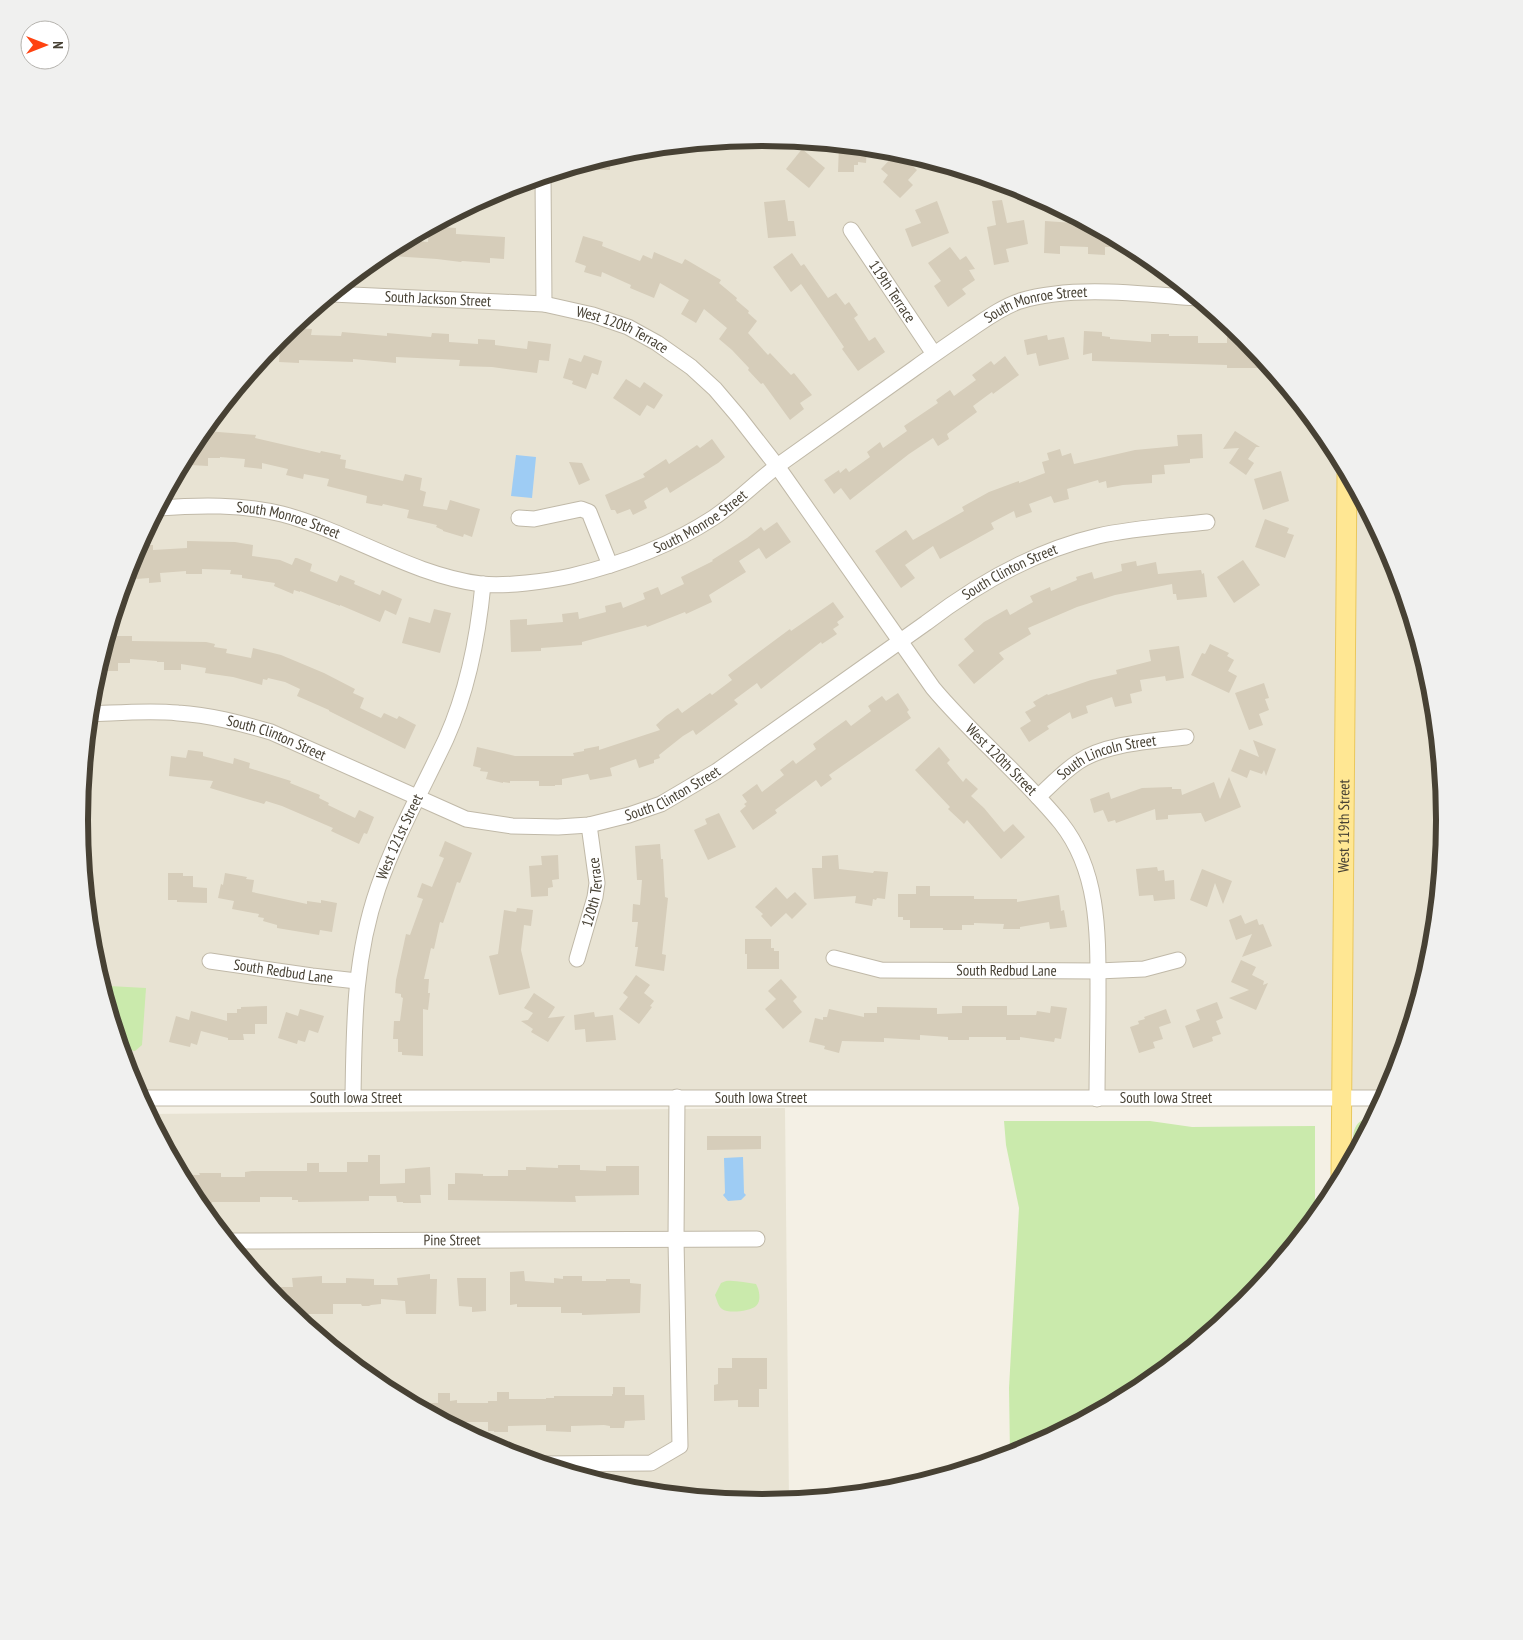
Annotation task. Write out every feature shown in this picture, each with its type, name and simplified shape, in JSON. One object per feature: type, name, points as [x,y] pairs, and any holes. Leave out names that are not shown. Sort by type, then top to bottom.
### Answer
[{"type":"main road","name":"West 119th Street","points":[[1341,1163],[1347,486]]},
{"type":"street","points":[[544,182],[544,304]]},
{"type":"street","name":"119th Terrace","points":[[851,230],[934,354]]},
{"type":"street","name":"South Monroe Street","points":[[165,508],[200,505],[246,508],[279,513],[305,520],[450,578],[483,584],[522,583],[568,576],[610,565],[651,551],[707,522],[777,466],[934,354],[993,314],[1017,302],[1060,293],[1120,292],[1187,297]]},
{"type":"street","name":"South Jackson Street","points":[[340,294],[544,304]]},
{"type":"street","name":"West 120th Terrace","points":[[544,304],[602,318],[628,327],[657,343],[691,367],[715,389],[777,466]]},
{"type":"street","name":"West 120th Street","points":[[777,466],[933,688],[949,707],[1038,797],[1061,824],[1076,846],[1087,874],[1095,906],[1098,971],[1097,1098]]},
{"type":"street","points":[[519,518],[534,519],[581,509],[590,512],[610,565]]},
{"type":"street","name":"South Clinton Street","points":[[96,714],[176,712],[209,716],[271,732],[466,819],[530,827],[589,825],[629,815],[661,804],[717,771],[954,602],[998,574],[1065,546],[1100,535],[1207,522]]},
{"type":"street","name":"West 121st Street","points":[[353,1098],[354,1017],[362,946],[378,888],[416,797],[446,738],[470,670],[479,625],[483,584]]},
{"type":"street","name":"South Lincoln Street","points":[[1038,797],[1061,775],[1080,761],[1104,750],[1135,743],[1186,737]]},
{"type":"street","name":"120th Terrace","points":[[577,959],[595,897],[597,883],[589,825]]},
{"type":"street","name":"South Redbud Lane","points":[[834,958],[880,970],[1098,971],[1144,969],[1178,960]]},
{"type":"street","name":"South Redbud Lane","points":[[210,962],[357,981]]},
{"type":"street","points":[[564,1464],[651,1463],[680,1446],[676,1240],[677,1097]]},
{"type":"street","name":"South Iowa Street","points":[[148,1098],[1375,1098]]},
{"type":"street","name":"Pine Street","points":[[237,1242],[757,1239]]},
{"type":"shaded area","points":[[717,147],[806,147],[893,159],[936,169],[1019,197],[1060,216],[1099,236],[1172,285],[1238,343],[1268,376],[1322,446],[1345,483],[1366,522],[1400,603],[1423,689],[1430,732],[1436,820],[1434,864],[1430,908],[1413,994],[1400,1037],[1375,1097],[151,1104],[123,1037],[100,951],[93,908],[88,820],[93,732],[100,689],[123,603],[157,522],[201,446],[227,410],[285,343],[317,313],[351,285],[425,236],[504,197],[545,182],[587,169],[630,159],[674,152]]},
{"type":"shaded area","points":[[785,1108],[789,1493],[717,1493],[630,1481],[587,1471],[504,1443],[424,1404],[351,1355],[285,1297],[227,1230],[201,1194],[178,1157],[155,1114]]},
{"type":"green space","points":[[108,986],[146,988],[142,1045],[135,1051],[128,1050]]},
{"type":"green space","points":[[1365,1119],[1353,1142],[1354,1130],[1360,1122]]},
{"type":"green space","points":[[1004,1121],[1150,1121],[1192,1127],[1315,1126],[1315,1204],[1268,1264],[1238,1297],[1172,1355],[1098,1404],[1060,1424],[1010,1446],[1009,1388],[1019,1208],[1006,1145]]},
{"type":"green space","points":[[726,1281],[756,1284],[759,1295],[758,1304],[753,1308],[739,1311],[725,1311],[722,1309],[715,1295],[721,1283]]},
{"type":"water","points":[[516,455],[536,457],[532,498],[511,496]]},
{"type":"water","points":[[743,1157],[744,1193],[746,1195],[741,1200],[728,1201],[723,1195],[725,1193],[724,1158]]},
{"type":"building","points":[[802,149],[825,168],[809,188],[786,169]]},
{"type":"building","points":[[839,151],[867,155],[866,163],[858,162],[858,165],[854,165],[854,172],[838,172]]},
{"type":"building","points":[[891,159],[909,163],[917,170],[908,180],[913,185],[900,198],[883,182],[888,175],[881,169]]},
{"type":"building","points":[[610,164],[610,170],[586,169]]},
{"type":"building","points":[[785,200],[788,221],[794,221],[796,236],[768,238],[764,202]]},
{"type":"building","points":[[1002,200],[1007,223],[1024,220],[1028,244],[1006,249],[1009,262],[994,265],[987,227],[996,225],[992,201]]},
{"type":"building","points":[[937,201],[949,233],[912,247],[905,229],[921,223],[915,210]]},
{"type":"building","points":[[1045,221],[1074,223],[1116,247],[1105,247],[1105,255],[1088,254],[1088,247],[1060,246],[1060,254],[1044,253]]},
{"type":"building","points":[[442,227],[456,228],[456,234],[505,237],[504,259],[490,258],[490,263],[393,256],[417,241],[428,242],[429,234]]},
{"type":"building","points":[[583,236],[603,242],[602,246],[640,261],[643,255],[652,259],[654,252],[682,264],[685,259],[721,280],[719,283],[737,298],[736,300],[757,321],[748,333],[768,355],[770,353],[791,375],[794,373],[812,395],[800,403],[804,409],[790,420],[763,383],[761,384],[748,370],[749,368],[719,339],[727,328],[704,309],[696,323],[681,314],[689,300],[660,283],[654,298],[630,288],[631,285],[602,272],[601,277],[584,272],[586,266],[575,262]]},
{"type":"building","points":[[950,247],[960,260],[966,256],[975,269],[969,270],[975,280],[962,289],[966,294],[948,307],[934,286],[941,281],[928,263]]},
{"type":"building","points":[[792,253],[801,266],[804,264],[828,298],[836,293],[845,305],[849,302],[858,315],[854,318],[869,341],[875,337],[885,352],[858,371],[801,284],[791,292],[773,267]]},
{"type":"building","points":[[301,328],[312,329],[311,335],[341,336],[342,332],[387,336],[387,333],[431,337],[432,333],[449,334],[449,342],[478,344],[478,339],[495,340],[495,345],[527,349],[528,341],[551,344],[549,361],[539,360],[537,373],[492,367],[459,366],[460,360],[396,357],[396,363],[353,359],[353,362],[299,360],[299,363],[279,362],[280,348],[292,337],[294,337]]},
{"type":"building","points":[[1084,331],[1102,332],[1102,336],[1110,337],[1110,339],[1151,342],[1151,334],[1198,336],[1198,343],[1227,343],[1227,337],[1232,337],[1261,368],[1227,368],[1227,365],[1092,361],[1092,353],[1083,355]]},
{"type":"building","points":[[1047,335],[1048,340],[1064,337],[1069,359],[1039,366],[1036,353],[1027,355],[1024,340]]},
{"type":"building","points":[[584,355],[602,361],[598,375],[592,373],[586,389],[572,384],[573,381],[563,378],[569,358],[581,362]]},
{"type":"building","points":[[1005,356],[1019,375],[973,406],[977,412],[947,434],[949,439],[938,446],[933,438],[909,454],[850,500],[841,488],[834,494],[824,480],[839,470],[840,473],[846,468],[849,472],[870,457],[867,452],[880,442],[883,448],[907,431],[904,426],[938,403],[936,400],[950,390],[954,396],[976,380],[972,375],[991,361],[994,365]]},
{"type":"building","points":[[626,379],[640,388],[644,382],[663,395],[654,409],[647,405],[640,416],[613,398]]},
{"type":"building","points":[[212,431],[256,435],[255,438],[320,453],[321,451],[341,455],[340,459],[346,460],[345,468],[403,481],[405,474],[422,478],[420,490],[426,492],[423,506],[447,510],[450,500],[480,509],[472,537],[464,534],[463,537],[443,531],[436,527],[437,525],[407,518],[409,510],[383,504],[382,506],[366,503],[367,496],[327,486],[329,479],[304,474],[303,479],[286,475],[288,469],[262,463],[262,469],[244,467],[245,459],[208,458],[208,466],[190,465]]},
{"type":"building","points":[[1235,431],[1260,447],[1256,447],[1248,459],[1254,463],[1246,475],[1229,463],[1239,448],[1223,449]]},
{"type":"building","points":[[1202,434],[1203,458],[1190,459],[1190,463],[1164,465],[1165,474],[1152,475],[1152,483],[1107,488],[1106,481],[1099,483],[1098,480],[1067,489],[1069,499],[1054,503],[1051,496],[1029,504],[1032,512],[1016,518],[1014,511],[991,523],[994,529],[940,559],[933,546],[905,565],[915,578],[901,588],[875,551],[906,530],[913,540],[964,511],[962,507],[989,492],[1045,473],[1042,462],[1049,460],[1047,453],[1060,449],[1062,456],[1071,453],[1074,464],[1135,450],[1178,446],[1177,435]]},
{"type":"building","points":[[712,439],[725,457],[718,463],[670,493],[667,487],[644,501],[647,508],[633,515],[630,509],[617,514],[615,510],[611,510],[605,495],[645,477],[643,474],[666,459],[669,464],[697,445],[700,448]]},
{"type":"building","points":[[569,462],[582,463],[590,480],[579,485]]},
{"type":"building","points":[[1281,471],[1289,501],[1263,510],[1254,479]]},
{"type":"building","points":[[1265,519],[1289,528],[1287,533],[1294,535],[1285,558],[1255,547]]},
{"type":"building","points":[[777,522],[791,542],[766,559],[759,548],[739,561],[746,572],[709,595],[712,602],[686,614],[685,612],[647,627],[646,625],[582,642],[582,645],[541,648],[541,651],[511,652],[510,620],[527,619],[527,625],[563,622],[562,614],[578,612],[579,619],[606,612],[605,606],[621,602],[623,608],[645,599],[643,593],[658,587],[661,595],[684,584],[681,577],[713,561],[761,527],[764,531]]},
{"type":"building","points":[[187,541],[235,542],[253,545],[252,556],[280,560],[292,565],[295,558],[297,558],[312,564],[310,571],[337,582],[340,575],[355,581],[354,584],[380,595],[382,590],[402,599],[396,615],[385,610],[380,622],[300,591],[294,590],[293,594],[274,586],[275,583],[242,578],[242,575],[230,574],[231,570],[202,569],[202,574],[186,574],[186,571],[160,573],[161,582],[149,583],[149,578],[132,579],[147,545],[153,545],[153,550],[187,548]]},
{"type":"building","points":[[1243,560],[1260,585],[1234,603],[1217,577]]},
{"type":"building","points":[[1136,561],[1137,566],[1156,562],[1158,574],[1201,570],[1202,574],[1204,573],[1207,597],[1177,600],[1176,594],[1173,594],[1172,584],[1115,595],[1077,607],[1028,628],[1031,634],[999,653],[1004,659],[974,684],[958,665],[974,651],[964,639],[984,622],[1007,609],[1010,615],[1033,602],[1030,596],[1050,587],[1051,591],[1077,580],[1076,577],[1092,572],[1094,579],[1122,571],[1121,564]]},
{"type":"building","points":[[833,602],[844,617],[837,622],[839,625],[833,629],[837,634],[822,644],[821,642],[761,689],[757,683],[734,700],[738,704],[696,735],[693,730],[683,736],[659,755],[660,758],[654,760],[654,763],[639,768],[636,759],[610,768],[612,776],[590,780],[588,774],[562,779],[562,785],[555,786],[539,786],[539,781],[510,781],[510,783],[503,783],[486,779],[488,772],[480,771],[481,768],[473,766],[477,747],[515,756],[574,756],[573,753],[584,751],[584,749],[599,746],[599,750],[660,730],[656,725],[666,716],[678,708],[682,713],[710,693],[712,695],[732,680],[728,675],[790,629],[791,631]]},
{"type":"building","points":[[434,609],[451,613],[440,653],[402,643],[409,617],[430,623]]},
{"type":"building","points":[[113,636],[132,636],[132,641],[206,642],[215,644],[214,647],[227,649],[226,653],[251,658],[253,648],[281,655],[324,673],[355,689],[353,693],[364,698],[360,708],[381,718],[384,713],[397,719],[399,716],[416,725],[405,749],[329,710],[297,696],[300,689],[285,682],[268,678],[267,680],[263,679],[262,685],[233,677],[205,673],[206,668],[181,664],[181,670],[164,670],[164,662],[130,659],[130,663],[118,663],[118,671],[104,671]]},
{"type":"building","points":[[1210,644],[1229,653],[1227,656],[1234,660],[1228,671],[1237,676],[1229,693],[1191,675],[1202,653],[1205,654]]},
{"type":"building","points":[[1179,646],[1184,678],[1166,681],[1165,676],[1140,680],[1142,691],[1130,694],[1132,703],[1115,707],[1112,697],[1086,706],[1088,713],[1072,719],[1070,712],[1047,726],[1049,729],[1029,742],[1020,728],[1031,721],[1025,712],[1036,706],[1033,702],[1047,694],[1117,674],[1116,670],[1151,661],[1149,650]]},
{"type":"building","points":[[1264,683],[1269,698],[1265,699],[1269,710],[1259,714],[1263,725],[1249,730],[1235,693]]},
{"type":"building","points":[[898,693],[909,710],[907,712],[911,718],[829,775],[832,779],[821,787],[816,780],[775,810],[777,813],[753,830],[740,811],[746,806],[744,804],[747,802],[742,795],[757,784],[762,792],[784,775],[780,770],[793,760],[796,764],[816,749],[813,744],[832,730],[846,720],[851,726],[871,711],[868,706],[882,696],[886,701]]},
{"type":"building","points":[[1253,740],[1276,749],[1266,776],[1264,770],[1262,774],[1250,770],[1247,778],[1231,771],[1240,749],[1259,757]]},
{"type":"building","points":[[939,747],[950,760],[947,763],[963,782],[966,778],[978,789],[971,796],[1004,832],[1013,824],[1025,837],[1001,859],[967,820],[964,824],[948,809],[950,807],[915,770]]},
{"type":"building","points":[[188,750],[203,752],[203,756],[233,764],[234,758],[250,763],[249,768],[291,781],[290,783],[320,795],[319,798],[329,803],[328,805],[355,818],[359,810],[374,817],[367,834],[364,833],[359,844],[331,831],[333,828],[282,806],[266,801],[264,804],[210,788],[213,781],[169,776],[171,756],[186,758]]},
{"type":"building","points":[[1229,777],[1241,807],[1205,822],[1201,813],[1168,815],[1168,819],[1156,820],[1155,809],[1116,823],[1115,820],[1108,822],[1103,810],[1094,813],[1090,799],[1109,792],[1111,799],[1142,788],[1172,787],[1172,789],[1181,789],[1182,795],[1214,782],[1220,799]]},
{"type":"building","points":[[719,813],[736,847],[708,860],[694,830],[707,824],[705,819]]},
{"type":"building","points":[[445,841],[472,853],[460,883],[457,882],[443,923],[440,922],[434,949],[431,948],[424,979],[429,979],[428,993],[430,993],[428,1010],[423,1009],[423,1056],[402,1055],[402,1052],[398,1052],[398,1039],[393,1039],[394,1021],[400,1021],[403,998],[401,994],[395,993],[396,980],[406,934],[410,935],[423,899],[417,897],[422,883],[432,887],[444,858],[439,856]]},
{"type":"building","points":[[660,844],[661,859],[663,859],[665,897],[668,898],[662,954],[666,955],[664,971],[635,966],[638,947],[635,947],[638,922],[632,922],[633,904],[640,905],[642,880],[637,880],[635,846]]},
{"type":"building","points":[[558,855],[559,879],[552,880],[553,887],[548,888],[548,896],[531,897],[529,866],[542,865],[541,856]]},
{"type":"building","points":[[838,855],[839,869],[873,873],[874,871],[888,872],[885,899],[873,899],[872,906],[855,903],[856,896],[814,899],[812,868],[822,868],[822,856]]},
{"type":"building","points":[[1157,867],[1158,871],[1164,870],[1165,881],[1174,880],[1175,899],[1154,901],[1153,895],[1139,896],[1136,869]]},
{"type":"building","points":[[1202,869],[1232,881],[1223,904],[1215,883],[1207,907],[1190,900]]},
{"type":"building","points":[[168,873],[183,873],[183,876],[193,876],[193,887],[207,888],[207,903],[168,900]]},
{"type":"building","points":[[225,873],[254,880],[252,892],[307,904],[307,901],[321,903],[321,900],[337,903],[332,932],[320,930],[319,935],[277,928],[277,925],[263,921],[264,918],[258,917],[259,914],[232,909],[234,901],[218,898]]},
{"type":"building","points":[[916,886],[930,886],[930,896],[974,896],[974,899],[1017,899],[1017,902],[1059,895],[1061,911],[1064,910],[1067,927],[1050,929],[1049,922],[1020,927],[1020,929],[1003,929],[1004,924],[974,923],[974,925],[962,925],[962,930],[910,928],[910,920],[903,920],[903,917],[898,917],[898,894],[916,894]]},
{"type":"building","points":[[776,887],[787,899],[795,892],[807,904],[792,919],[786,913],[771,927],[761,916],[763,914],[755,907]]},
{"type":"building","points":[[517,908],[533,910],[531,926],[524,925],[521,950],[530,988],[499,995],[489,956],[498,954],[504,910],[516,912]]},
{"type":"building","points":[[1241,915],[1245,924],[1257,919],[1259,925],[1263,924],[1272,946],[1242,957],[1252,934],[1236,940],[1229,920]]},
{"type":"building","points":[[745,939],[771,939],[771,948],[774,948],[774,951],[779,951],[779,969],[747,969]]},
{"type":"building","points":[[1241,960],[1256,967],[1252,975],[1264,981],[1263,985],[1268,983],[1256,1010],[1229,998],[1249,990],[1231,982]]},
{"type":"building","points":[[636,975],[650,985],[644,993],[654,1001],[650,1006],[652,1007],[639,1024],[619,1009],[628,997],[623,993]]},
{"type":"building","points":[[781,979],[797,997],[793,1001],[802,1012],[783,1029],[765,1009],[776,999],[768,991]]},
{"type":"building","points":[[534,993],[555,1007],[548,1018],[565,1016],[548,1042],[531,1032],[533,1029],[521,1021],[528,1020],[533,1013],[524,1008]]},
{"type":"building","points":[[1217,1002],[1223,1018],[1216,1021],[1221,1034],[1212,1037],[1213,1041],[1193,1048],[1185,1026],[1200,1020],[1196,1010]]},
{"type":"building","points":[[267,1006],[267,1024],[255,1024],[255,1034],[243,1034],[244,1040],[228,1040],[228,1038],[201,1031],[197,1045],[191,1043],[190,1047],[169,1042],[176,1016],[189,1020],[191,1011],[227,1021],[227,1013],[237,1013],[237,1009],[241,1009],[241,1007]]},
{"type":"building","points":[[962,1006],[1007,1006],[1007,1015],[1036,1015],[1037,1011],[1050,1013],[1051,1006],[1067,1008],[1061,1039],[1055,1038],[1054,1042],[1020,1037],[1020,1040],[1006,1040],[1006,1037],[969,1037],[969,1040],[948,1040],[948,1037],[920,1035],[920,1040],[884,1038],[884,1042],[842,1041],[839,1053],[824,1049],[825,1046],[809,1042],[815,1018],[823,1020],[823,1017],[827,1017],[829,1009],[864,1017],[864,1013],[877,1013],[877,1007],[937,1008],[937,1014],[962,1013]]},
{"type":"building","points":[[300,1009],[324,1016],[318,1033],[309,1030],[305,1042],[298,1040],[297,1044],[278,1038],[286,1012],[298,1016]]},
{"type":"building","points":[[1166,1009],[1171,1023],[1159,1027],[1163,1039],[1153,1042],[1155,1048],[1139,1053],[1130,1027],[1139,1024],[1138,1021],[1145,1019],[1144,1017]]},
{"type":"building","points":[[594,1012],[595,1017],[613,1015],[616,1040],[586,1042],[585,1029],[575,1030],[574,1015]]},
{"type":"building","points":[[707,1136],[761,1136],[761,1149],[707,1150]]},
{"type":"building","points":[[368,1155],[380,1155],[380,1184],[405,1183],[405,1169],[430,1167],[431,1195],[420,1195],[421,1203],[397,1202],[396,1196],[369,1196],[369,1201],[298,1202],[298,1200],[292,1200],[292,1197],[260,1197],[260,1202],[208,1203],[191,1178],[191,1175],[200,1175],[199,1173],[221,1173],[221,1177],[245,1177],[245,1172],[252,1171],[307,1171],[307,1163],[319,1163],[319,1172],[347,1172],[347,1162],[368,1162]]},
{"type":"building","points":[[558,1165],[580,1165],[580,1170],[606,1171],[606,1166],[639,1166],[639,1195],[575,1196],[576,1202],[448,1200],[448,1184],[455,1184],[455,1173],[508,1176],[508,1170],[526,1170],[526,1167],[558,1168]]},
{"type":"building","points":[[524,1271],[525,1281],[554,1283],[554,1278],[563,1279],[563,1276],[582,1276],[582,1281],[630,1279],[630,1283],[641,1284],[640,1313],[582,1315],[582,1313],[561,1313],[561,1307],[517,1307],[517,1304],[510,1305],[510,1272]]},
{"type":"building","points":[[430,1274],[430,1279],[437,1279],[436,1314],[406,1314],[405,1301],[381,1299],[381,1304],[369,1306],[362,1306],[361,1304],[333,1304],[333,1314],[303,1314],[276,1287],[293,1287],[292,1278],[322,1276],[322,1283],[346,1283],[346,1278],[374,1279],[374,1285],[398,1285],[397,1278]]},
{"type":"building","points":[[457,1278],[486,1278],[486,1311],[472,1312],[472,1307],[459,1306]]},
{"type":"building","points":[[732,1358],[767,1358],[767,1389],[759,1389],[759,1407],[738,1407],[738,1400],[714,1401],[714,1385],[718,1384],[718,1368],[732,1368]]},
{"type":"building","points":[[613,1387],[625,1387],[625,1395],[644,1395],[645,1420],[625,1421],[624,1428],[610,1428],[610,1426],[604,1425],[571,1426],[571,1432],[546,1431],[546,1425],[508,1426],[508,1432],[494,1432],[488,1431],[488,1422],[459,1422],[422,1403],[438,1403],[438,1393],[450,1393],[450,1401],[457,1400],[457,1403],[488,1403],[488,1401],[497,1401],[497,1392],[509,1392],[509,1399],[546,1399],[554,1398],[554,1396],[612,1396]]}]
